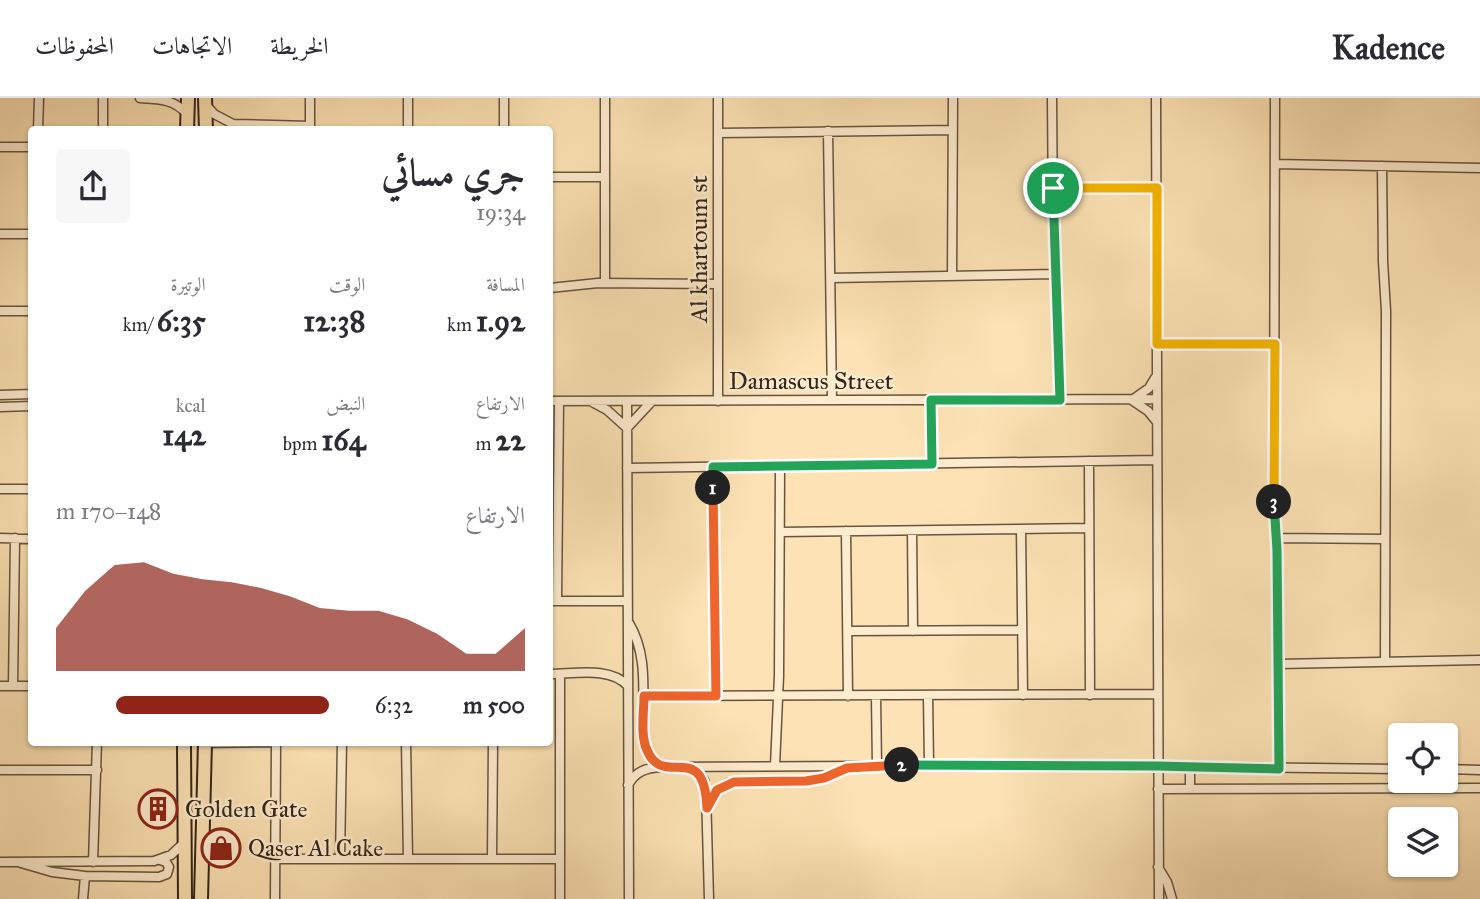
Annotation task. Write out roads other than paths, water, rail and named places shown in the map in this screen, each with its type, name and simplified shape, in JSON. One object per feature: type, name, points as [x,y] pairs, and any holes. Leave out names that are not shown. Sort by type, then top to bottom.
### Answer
[{"type":"main road","points":[[187,126],[188,98]]},
{"type":"main road","points":[[205,101],[206,126]]},
{"type":"main road","points":[[184,746],[185,899]]},
{"type":"main road","points":[[201,899],[205,746]]},
{"type":"street","points":[[38,98],[38,126]]},
{"type":"street","points":[[103,98],[103,126]]},
{"type":"street","points":[[140,98],[166,99],[177,104],[187,114]]},
{"type":"street","points":[[310,98],[310,126]]},
{"type":"street","points":[[408,98],[408,126]]},
{"type":"street","points":[[504,98],[504,126]]},
{"type":"street","points":[[605,98],[605,283]]},
{"type":"street","name":"Al khartoum st","points":[[718,98],[718,401]]},
{"type":"street","points":[[952,276],[953,98]]},
{"type":"street","points":[[1052,98],[1060,400]]},
{"type":"street","points":[[1156,98],[1159,899]]},
{"type":"street","points":[[1275,98],[1273,481],[1277,538],[1279,769]]},
{"type":"street","points":[[205,101],[214,114],[233,124],[272,126]]},
{"type":"street","points":[[229,126],[233,124]]},
{"type":"street","points":[[718,133],[953,130]]},
{"type":"street","points":[[828,131],[832,400]]},
{"type":"street","points":[[0,147],[28,147]]},
{"type":"street","points":[[1275,164],[1480,168]]},
{"type":"street","points":[[1382,166],[1386,311],[1385,662]]},
{"type":"street","points":[[553,177],[605,177]]},
{"type":"street","points":[[1053,188],[1157,188]]},
{"type":"street","points":[[0,234],[28,234]]},
{"type":"street","points":[[831,278],[1055,274]]},
{"type":"street","points":[[553,288],[605,283],[718,284]]},
{"type":"street","points":[[0,311],[28,310]]},
{"type":"street","points":[[1157,344],[1275,344]]},
{"type":"street","points":[[1157,376],[1149,388],[1130,400],[1148,411],[1157,422]]},
{"type":"street","points":[[0,395],[28,394]]},
{"type":"street","name":"Damascus Street","points":[[554,401],[1157,399]]},
{"type":"street","points":[[931,400],[932,464]]},
{"type":"street","points":[[554,401],[553,601],[627,601]]},
{"type":"street","points":[[591,401],[607,410],[627,428]]},
{"type":"street","points":[[627,401],[629,899]]},
{"type":"street","points":[[627,428],[652,401]]},
{"type":"street","points":[[0,407],[28,407]]},
{"type":"street","points":[[627,468],[1157,460]]},
{"type":"street","points":[[1089,461],[1090,695]]},
{"type":"street","points":[[775,766],[779,681],[780,466]]},
{"type":"street","points":[[713,467],[716,696]]},
{"type":"street","points":[[0,489],[28,489]]},
{"type":"street","points":[[780,532],[1089,528]]},
{"type":"street","points":[[1021,529],[1023,695]]},
{"type":"street","points":[[846,531],[848,696]]},
{"type":"street","points":[[912,531],[912,631]]},
{"type":"street","points":[[0,538],[28,539]]},
{"type":"street","points":[[13,686],[15,538]]},
{"type":"street","points":[[1277,538],[1384,539]]},
{"type":"street","points":[[627,620],[640,650],[645,746],[651,758],[661,767]]},
{"type":"street","points":[[848,631],[1022,630]]},
{"type":"street","points":[[1279,664],[1480,660]]},
{"type":"street","points":[[553,674],[608,674],[619,670],[628,661]]},
{"type":"street","points":[[560,674],[560,899]]},
{"type":"street","points":[[608,674],[621,679],[628,686]]},
{"type":"street","points":[[0,686],[28,686]]},
{"type":"street","points":[[644,696],[1157,694]]},
{"type":"street","points":[[876,696],[877,766]]},
{"type":"street","points":[[928,696],[929,765]]},
{"type":"street","points":[[93,862],[97,746]]},
{"type":"street","points":[[275,899],[276,746]]},
{"type":"street","points":[[340,859],[342,746]]},
{"type":"street","points":[[406,746],[408,859]]},
{"type":"street","points":[[492,859],[493,746]]},
{"type":"street","points":[[628,785],[634,776],[643,770],[661,767],[824,765],[847,768],[929,765],[1388,769]]},
{"type":"street","points":[[1190,766],[1190,789]]},
{"type":"street","points":[[690,768],[704,780],[709,899]]},
{"type":"street","points":[[707,808],[712,796],[728,783],[816,780],[847,768]]},
{"type":"street","points":[[1458,769],[1480,770]]},
{"type":"street","points":[[0,770],[97,770]]},
{"type":"street","points":[[1158,789],[1480,788]]},
{"type":"street","points":[[160,860],[171,855],[185,842]]},
{"type":"street","points":[[275,859],[560,859]]},
{"type":"street","points":[[0,862],[18,861],[93,862],[160,860],[166,862],[169,867],[167,874],[162,877],[85,876],[52,872],[18,861]]},
{"type":"street","points":[[1158,867],[1167,882],[1172,899]]},
{"type":"street","points":[[83,899],[85,876]]},
{"type":"place","name":"Golden Gate","points":[[158,809]]},
{"type":"place","name":"Qaser Al Cake","points":[[221,848]]}]
